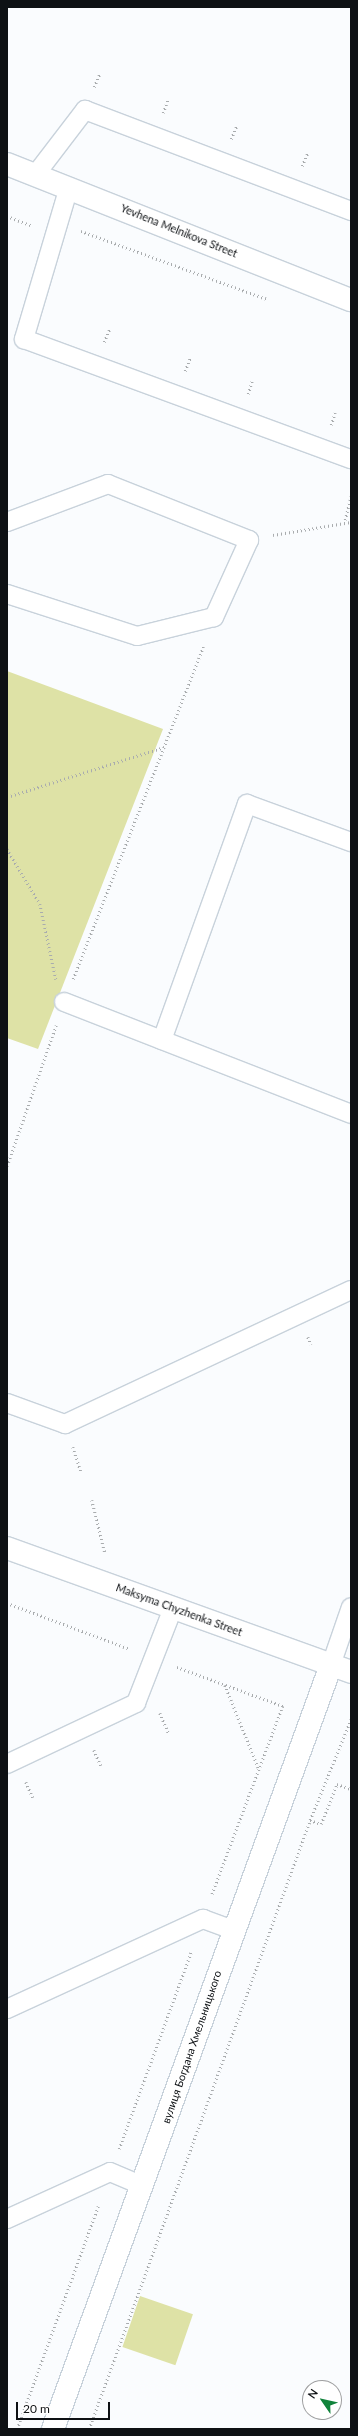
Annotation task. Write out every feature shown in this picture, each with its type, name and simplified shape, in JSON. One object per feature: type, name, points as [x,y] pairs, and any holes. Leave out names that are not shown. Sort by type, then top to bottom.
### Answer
[{"type":"street","name":"Yevhena Melnikova Street","points":[[7,164],[69,187],[351,300]]},
{"type":"street","name":"Maksyma Chyzhenka Street","points":[[7,1548],[341,1668]]},
{"type":"street","name":"вулиця Богдана Хмельницького","points":[[53,2429],[143,2186],[233,1930],[341,1668]]},
{"type":"lane","points":[[36,174],[85,110],[351,211]]},
{"type":"lane","points":[[69,187],[24,339],[351,459]]},
{"type":"lane","points":[[7,522],[108,484],[249,540],[214,617],[137,636],[7,594]]},
{"type":"lane","points":[[162,1040],[247,804],[351,842]]},
{"type":"lane","points":[[64,1002],[351,1114]]},
{"type":"lane","points":[[7,1403],[65,1424],[351,1290]]},
{"type":"lane","points":[[341,1668],[351,1607]]},
{"type":"lane","points":[[7,1764],[136,1703],[173,1608]]},
{"type":"lane","points":[[7,2009],[203,1919],[233,1930]]},
{"type":"lane","points":[[7,2219],[110,2172],[143,2186]]},
{"type":"path","points":[[58,223],[276,302]]},
{"type":"path","points":[[345,520],[351,496]]},
{"type":"path","points":[[249,540],[345,520],[351,522]]},
{"type":"path","points":[[7,1166],[64,1002],[165,747],[214,617]]},
{"type":"path","points":[[7,797],[165,747]]},
{"type":"path","points":[[7,848],[8,854],[40,904],[56,982]]},
{"type":"path","points":[[92,1500],[106,1558]]},
{"type":"path","points":[[225,1685],[259,1769]]},
{"type":"path","points":[[89,2429],[310,1820],[351,1719]]},
{"type":"path","points":[[310,1820],[321,1824],[337,1784],[351,1789]]},
{"type":"green space","points":[[7,671],[163,729],[38,1049],[7,1038]]},
{"type":"green space","points":[[140,2296],[193,2314],[175,2365],[122,2347]]}]
